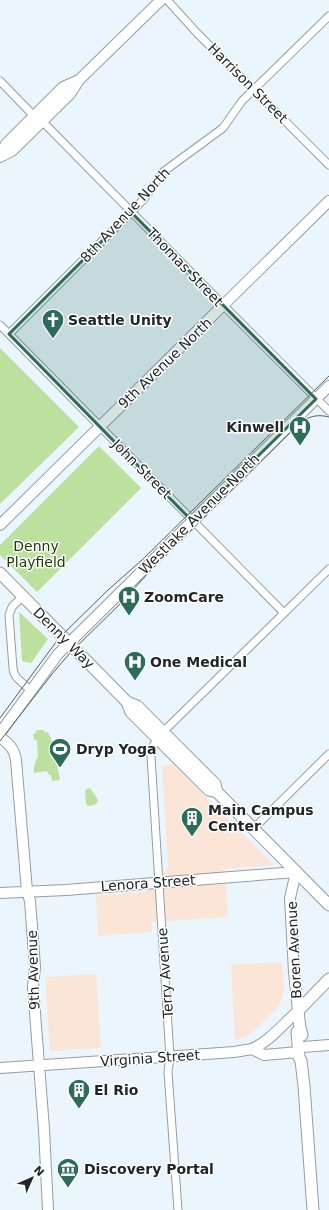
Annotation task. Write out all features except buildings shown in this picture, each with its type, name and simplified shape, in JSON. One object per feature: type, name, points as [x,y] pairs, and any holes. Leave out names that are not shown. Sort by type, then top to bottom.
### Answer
[{"type":"main road","points":[[0,157],[6,144],[38,119],[63,87],[79,80],[161,0]]},
{"type":"main road","name":"9th Avenue North","points":[[0,525],[329,201]]},
{"type":"main road","name":"Westlake Avenue North","points":[[0,732],[58,654],[329,386]]},
{"type":"main road","name":"Denny Way","points":[[0,573],[127,702],[137,706],[160,735],[215,784],[217,792],[329,905]]},
{"type":"main road","name":"9th Avenue","points":[[0,737],[9,743],[15,755],[27,891],[30,901],[35,967],[33,987],[48,1210]]},
{"type":"main road","name":"Lenora Street","points":[[0,893],[66,890],[296,872]]},
{"type":"main road","name":"Boren Avenue","points":[[296,872],[290,898],[294,972],[300,1028],[302,1032],[301,1053],[313,1210]]},
{"type":"main road","points":[[252,1049],[269,1039],[329,979]]},
{"type":"main road","name":"Virginia Street","points":[[0,1068],[170,1057],[234,1052],[252,1049],[264,1055],[301,1053],[329,1045]]},
{"type":"street","name":"Harrison Street","points":[[167,0],[197,33],[329,165]]},
{"type":"street","name":"8th Avenue North","points":[[9,334],[144,199],[163,172],[223,128],[242,101],[329,16]]},
{"type":"street","name":"Thomas Street","points":[[0,81],[329,411]]},
{"type":"street","name":"John Street","points":[[0,325],[284,613]]},
{"type":"street","points":[[160,735],[329,569]]},
{"type":"street","points":[[22,596],[12,607],[9,615],[13,668],[17,678],[31,691]]},
{"type":"street","name":"Terry Avenue","points":[[160,735],[151,751],[151,758],[170,1057],[168,1072],[178,1210]]},
{"type":"street","points":[[253,829],[329,754]]},
{"type":"highlighted area","points":[[131,212],[316,399],[192,521],[9,334]]},
{"type":"shaded area","points":[[173,764],[274,865],[225,869],[228,917],[151,922],[152,932],[98,936],[96,895],[145,892],[168,868],[162,766]]},
{"type":"shaded area","points":[[282,962],[284,992],[280,1004],[252,1033],[235,1040],[231,965]]},
{"type":"shaded area","points":[[96,974],[101,1048],[50,1051],[45,977]]},
{"type":"green space","points":[[0,348],[79,427],[0,504]]},
{"type":"green space","name":"Denny Playfield","points":[[99,446],[141,488],[37,592],[0,555],[0,545]]},
{"type":"green space","points":[[19,612],[48,639],[31,663],[22,661]]},
{"type":"green space","points":[[36,730],[44,730],[45,733],[48,732],[53,744],[60,780],[52,781],[51,775],[49,775],[47,771],[34,773],[34,766],[36,759],[38,758],[37,740],[34,740],[33,734],[36,733]]},
{"type":"green space","points":[[88,788],[91,789],[98,800],[94,805],[88,806],[86,804],[85,790]]},
{"type":"tram line","points":[[0,718],[59,638],[108,590],[142,560],[329,376]]},
{"type":"tram line","points":[[0,741],[70,653],[121,603],[151,570],[300,423],[314,416],[329,417]]},
{"type":"place","name":"Seattle Unity","points":[[53,340]]},
{"type":"place","name":"Kinwell","points":[[300,446]]},
{"type":"place","name":"ZoomCare","points":[[129,616]]},
{"type":"place","name":"One Medical","points":[[135,682]]},
{"type":"place","name":"Dryp Yoga","points":[[60,768]]},
{"type":"place","name":"Main Campus Center","points":[[192,838]]},
{"type":"place","name":"El Rio","points":[[79,1110]]},
{"type":"place","name":"Discovery Portal","points":[[68,1188]]}]
